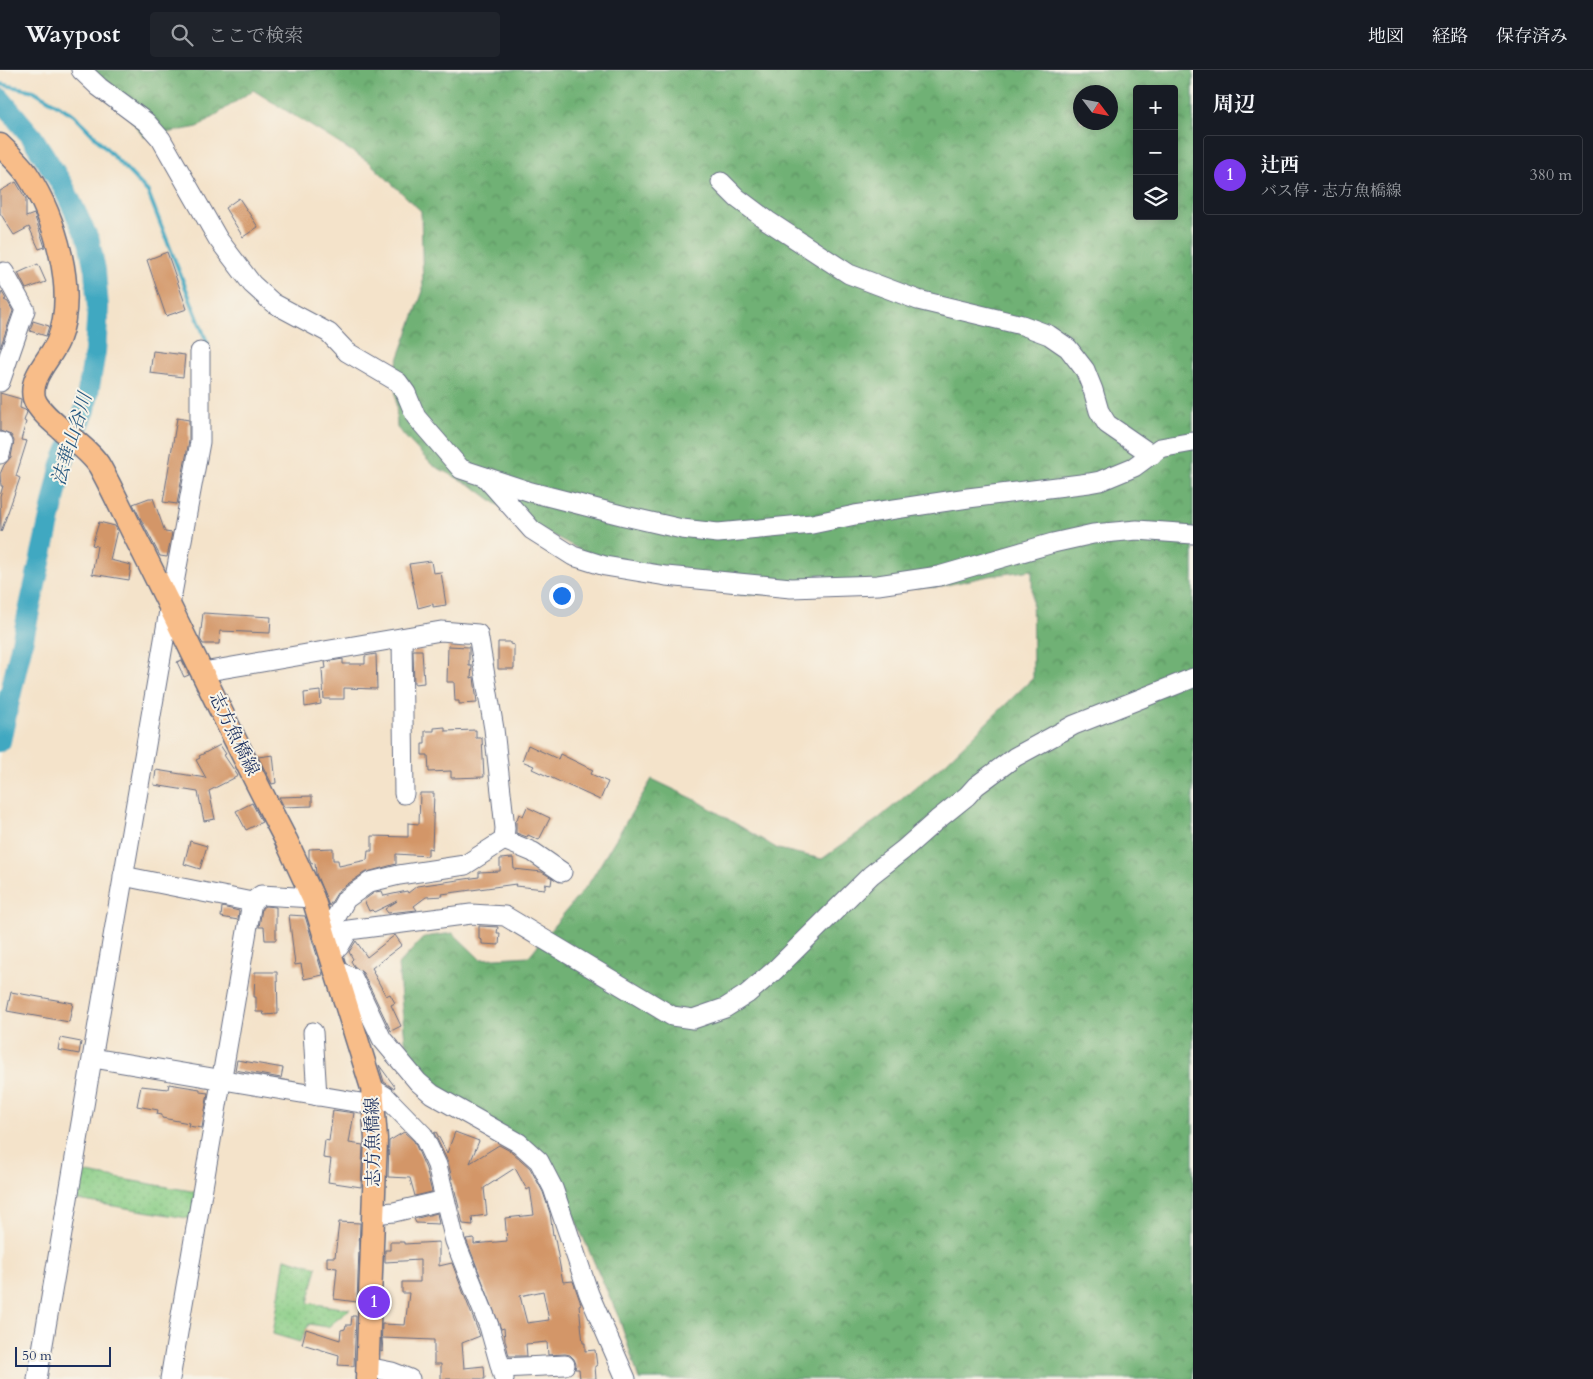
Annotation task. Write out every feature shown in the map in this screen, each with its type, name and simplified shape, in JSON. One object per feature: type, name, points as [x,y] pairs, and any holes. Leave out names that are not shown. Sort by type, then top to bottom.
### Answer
[{"type":"main road","name":"志方魚橋線","points":[[0,145],[26,173],[49,215],[65,283],[65,309],[58,340],[40,371],[34,389],[34,398],[43,411],[98,464],[286,840],[313,898],[373,1096],[376,1139],[367,1373]]},
{"type":"street","points":[[81,70],[146,122],[160,139],[218,239],[252,284],[273,303],[329,334],[347,352],[398,382],[406,393],[416,416],[461,469],[531,492],[625,516],[682,529],[718,533],[812,524],[855,515],[968,498],[1089,483],[1134,468],[1160,448],[1193,442]]},
{"type":"street","points":[[721,182],[737,198],[768,222],[850,274],[918,300],[1022,325],[1049,335],[1068,348],[1085,370],[1093,390],[1098,411],[1108,424],[1152,455]]},
{"type":"street","points":[[0,382],[25,310],[1,273]]},
{"type":"street","points":[[37,1379],[170,605],[200,442],[200,352]]},
{"type":"street","points":[[0,442],[3,443],[0,454]]},
{"type":"street","points":[[485,477],[532,530],[573,556],[605,566],[666,576],[791,588],[878,585],[939,576],[1053,543],[1093,534],[1137,530],[1193,534]]},
{"type":"street","points":[[203,672],[441,631],[478,634],[494,729],[505,828],[504,840]]},
{"type":"street","points":[[402,638],[404,794]]},
{"type":"street","points":[[332,959],[349,930],[471,914],[505,916],[672,1016],[693,1019],[725,1008],[747,994],[774,971],[871,875],[967,796],[976,786],[1015,757],[1074,725],[1193,678]]},
{"type":"street","points":[[504,840],[533,852],[562,872]]},
{"type":"street","points":[[504,840],[465,865],[399,875],[370,882],[346,899],[330,928],[332,959],[353,978],[382,1039],[418,1082],[432,1094],[519,1143],[539,1161],[554,1188],[589,1294],[626,1379]]},
{"type":"street","points":[[124,876],[252,902]]},
{"type":"street","points":[[170,1379],[252,902],[261,895],[313,898]]},
{"type":"street","points":[[313,1032],[317,1096]]},
{"type":"street","points":[[93,1058],[317,1096],[385,1096],[423,1134],[437,1165],[455,1241],[489,1326],[502,1373],[565,1366]]},
{"type":"street","points":[[469,1114],[478,1127],[497,1144]]},
{"type":"street","points":[[373,1214],[394,1212],[445,1200]]},
{"type":"street","points":[[367,1373],[392,1372],[410,1379]]},
{"type":"green space","points":[[94,70],[1193,70],[1193,1379],[639,1379],[619,1318],[554,1172],[424,1081],[406,1051],[398,965],[424,937],[453,933],[480,959],[529,956],[589,883],[652,779],[698,801],[778,849],[822,859],[878,819],[945,763],[1033,678],[1032,570],[989,576],[937,587],[741,595],[629,576],[502,508],[474,487],[432,465],[397,428],[395,368],[423,291],[421,211],[369,162],[253,90],[198,127],[144,137]]},
{"type":"green space","points":[[81,1172],[197,1192],[193,1219],[77,1200]]},
{"type":"green space","points":[[285,1258],[317,1267],[308,1303],[350,1309],[328,1327],[309,1324],[300,1342],[273,1334]]},
{"type":"building","points":[[16,182],[26,199],[26,217],[34,214],[45,247],[39,249],[29,227],[14,235],[0,213],[0,191]]},
{"type":"building","points":[[239,198],[258,227],[243,237],[225,208]]},
{"type":"building","points":[[167,252],[187,309],[166,316],[147,260]]},
{"type":"building","points":[[38,264],[46,282],[26,289],[18,273]]},
{"type":"building","points":[[2,292],[6,299],[4,300],[8,302],[13,311],[0,348],[0,298]]},
{"type":"building","points":[[33,321],[49,326],[46,336],[30,331]]},
{"type":"building","points":[[153,351],[185,355],[183,377],[150,373]]},
{"type":"building","points":[[0,393],[21,399],[20,408],[27,412],[21,440],[27,441],[16,476],[20,478],[1,532],[0,496],[3,486],[1,486],[0,474],[4,465],[11,457],[14,441],[11,435],[0,431]]},
{"type":"building","points":[[177,418],[189,420],[189,441],[177,504],[163,502]]},
{"type":"building","points":[[153,498],[165,532],[172,533],[167,557],[160,556],[133,504]]},
{"type":"building","points":[[99,522],[115,526],[117,530],[110,560],[131,565],[129,580],[92,574],[97,546],[92,545]]},
{"type":"building","points":[[431,561],[433,573],[441,572],[446,605],[433,607],[433,604],[418,608],[409,564]]},
{"type":"building","points":[[203,613],[271,617],[270,633],[220,631],[219,644],[203,644],[200,639]]},
{"type":"building","points":[[498,642],[510,642],[510,644],[514,645],[514,669],[498,669]]},
{"type":"building","points":[[448,646],[469,647],[469,666],[472,666],[471,678],[474,677],[477,703],[459,704],[459,701],[455,701],[454,682],[447,682]]},
{"type":"building","points":[[413,650],[422,650],[424,683],[414,684]]},
{"type":"building","points":[[376,654],[377,689],[344,688],[344,699],[324,699],[322,669],[326,668],[325,662],[343,659],[343,664],[365,664],[365,656]]},
{"type":"building","points":[[182,660],[189,675],[184,677],[177,662]]},
{"type":"building","points":[[320,691],[321,704],[305,707],[304,693]]},
{"type":"building","points":[[445,727],[445,731],[476,730],[476,738],[482,738],[484,777],[451,778],[451,771],[429,772],[428,755],[422,755],[422,744],[425,744],[425,731],[434,731],[434,728]]},
{"type":"building","points":[[220,745],[226,754],[224,755],[238,776],[209,791],[215,819],[204,821],[198,792],[154,785],[156,770],[206,778],[196,760],[200,758],[199,756]]},
{"type":"building","points":[[528,745],[558,759],[560,754],[593,770],[591,774],[608,782],[600,800],[532,769],[534,766],[522,761]]},
{"type":"building","points":[[273,755],[276,783],[272,784],[258,757]]},
{"type":"building","points":[[420,793],[434,793],[432,849],[428,848],[428,856],[396,854],[396,864],[364,873],[339,890],[329,906],[316,874],[315,863],[312,864],[309,858],[309,849],[333,848],[333,860],[338,860],[339,866],[367,860],[368,851],[372,851],[372,836],[408,837],[408,823],[419,824]]},
{"type":"building","points":[[312,796],[312,806],[284,807],[279,797]]},
{"type":"building","points":[[252,803],[262,822],[246,830],[236,811]]},
{"type":"building","points":[[527,807],[550,818],[539,840],[528,835],[527,837],[516,833],[516,822],[519,814],[523,816]]},
{"type":"building","points":[[190,841],[207,846],[200,869],[184,864]]},
{"type":"building","points":[[513,858],[514,869],[542,872],[552,878],[551,885],[545,884],[545,889],[515,886],[516,884],[442,894],[443,896],[426,897],[414,906],[417,910],[388,913],[385,909],[397,901],[374,912],[372,910],[369,911],[364,900],[375,892],[382,891],[384,896],[407,891],[408,893],[417,886],[479,877],[479,872],[500,871],[500,859]]},
{"type":"building","points":[[265,906],[276,907],[276,940],[265,940],[264,927],[259,927],[262,908]]},
{"type":"building","points":[[222,907],[239,911],[238,920],[221,917]]},
{"type":"building","points":[[289,915],[305,916],[323,975],[304,979],[301,964],[295,965]]},
{"type":"building","points":[[479,926],[498,927],[497,933],[500,933],[499,945],[482,944],[482,940],[479,939]]},
{"type":"building","points":[[395,935],[402,945],[372,968],[386,996],[390,994],[395,1003],[391,1005],[401,1026],[391,1031],[363,973],[354,966],[349,952],[356,941],[367,957]]},
{"type":"building","points":[[255,972],[277,972],[278,1014],[264,1015],[263,1012],[256,1012],[256,997],[254,997]]},
{"type":"building","points":[[11,992],[73,1003],[69,1022],[7,1011]]},
{"type":"building","points":[[60,1038],[81,1042],[79,1054],[58,1050]]},
{"type":"building","points":[[237,1060],[283,1068],[281,1078],[235,1070]]},
{"type":"building","points":[[379,1065],[395,1087],[393,1088],[384,1082]]},
{"type":"building","points":[[169,1084],[200,1089],[200,1092],[208,1093],[202,1128],[188,1126],[189,1123],[162,1118],[162,1115],[157,1114],[158,1110],[137,1106],[141,1086],[168,1089]]},
{"type":"building","points":[[333,1110],[354,1113],[349,1143],[363,1145],[361,1187],[328,1182],[331,1159],[323,1158],[325,1140],[329,1141]]},
{"type":"building","points":[[404,1132],[414,1141],[426,1169],[432,1192],[415,1196],[410,1178],[388,1177],[389,1141]]},
{"type":"building","points":[[436,1132],[447,1153],[455,1132],[479,1141],[470,1163],[499,1145],[512,1152],[530,1168],[543,1192],[550,1213],[563,1282],[573,1281],[581,1304],[579,1305],[583,1343],[585,1343],[585,1351],[595,1350],[596,1379],[580,1379],[579,1369],[575,1369],[576,1364],[570,1355],[548,1355],[547,1342],[526,1344],[527,1356],[509,1356],[504,1328],[501,1329],[466,1239],[474,1238],[474,1244],[507,1241],[505,1218],[534,1215],[530,1188],[527,1190],[515,1168],[484,1188],[487,1215],[472,1217],[473,1225],[463,1224],[448,1162],[434,1133]],"holes":[[[543,1291],[549,1320],[527,1323],[520,1296]]]},
{"type":"building","points":[[437,1213],[439,1224],[416,1223],[414,1219]]},
{"type":"building","points":[[339,1222],[360,1223],[357,1302],[334,1299],[337,1268],[327,1267],[327,1257],[335,1257]]},
{"type":"building","points":[[390,1242],[404,1242],[404,1244],[439,1242],[439,1266],[452,1263],[480,1336],[462,1343],[464,1368],[484,1366],[485,1379],[441,1379],[441,1364],[434,1364],[434,1340],[382,1338],[383,1351],[381,1352],[382,1324],[405,1325],[409,1293],[402,1293],[402,1282],[420,1282],[420,1260],[385,1262],[385,1250],[390,1250]]},
{"type":"building","points":[[352,1316],[356,1316],[354,1366],[338,1365],[339,1355],[302,1344],[306,1329],[340,1340],[341,1330],[345,1329],[346,1325],[351,1325]]},
{"type":"waterway","points":[[0,84],[34,91],[74,115],[148,192],[208,345],[208,351]]},
{"type":"waterway","name":"法華山谷川","points":[[0,99],[32,137],[63,186],[89,241],[95,270],[98,308],[95,352],[85,410],[62,464],[0,741]]},
{"type":"place","name":"辻西","points":[[374,1302]]}]
